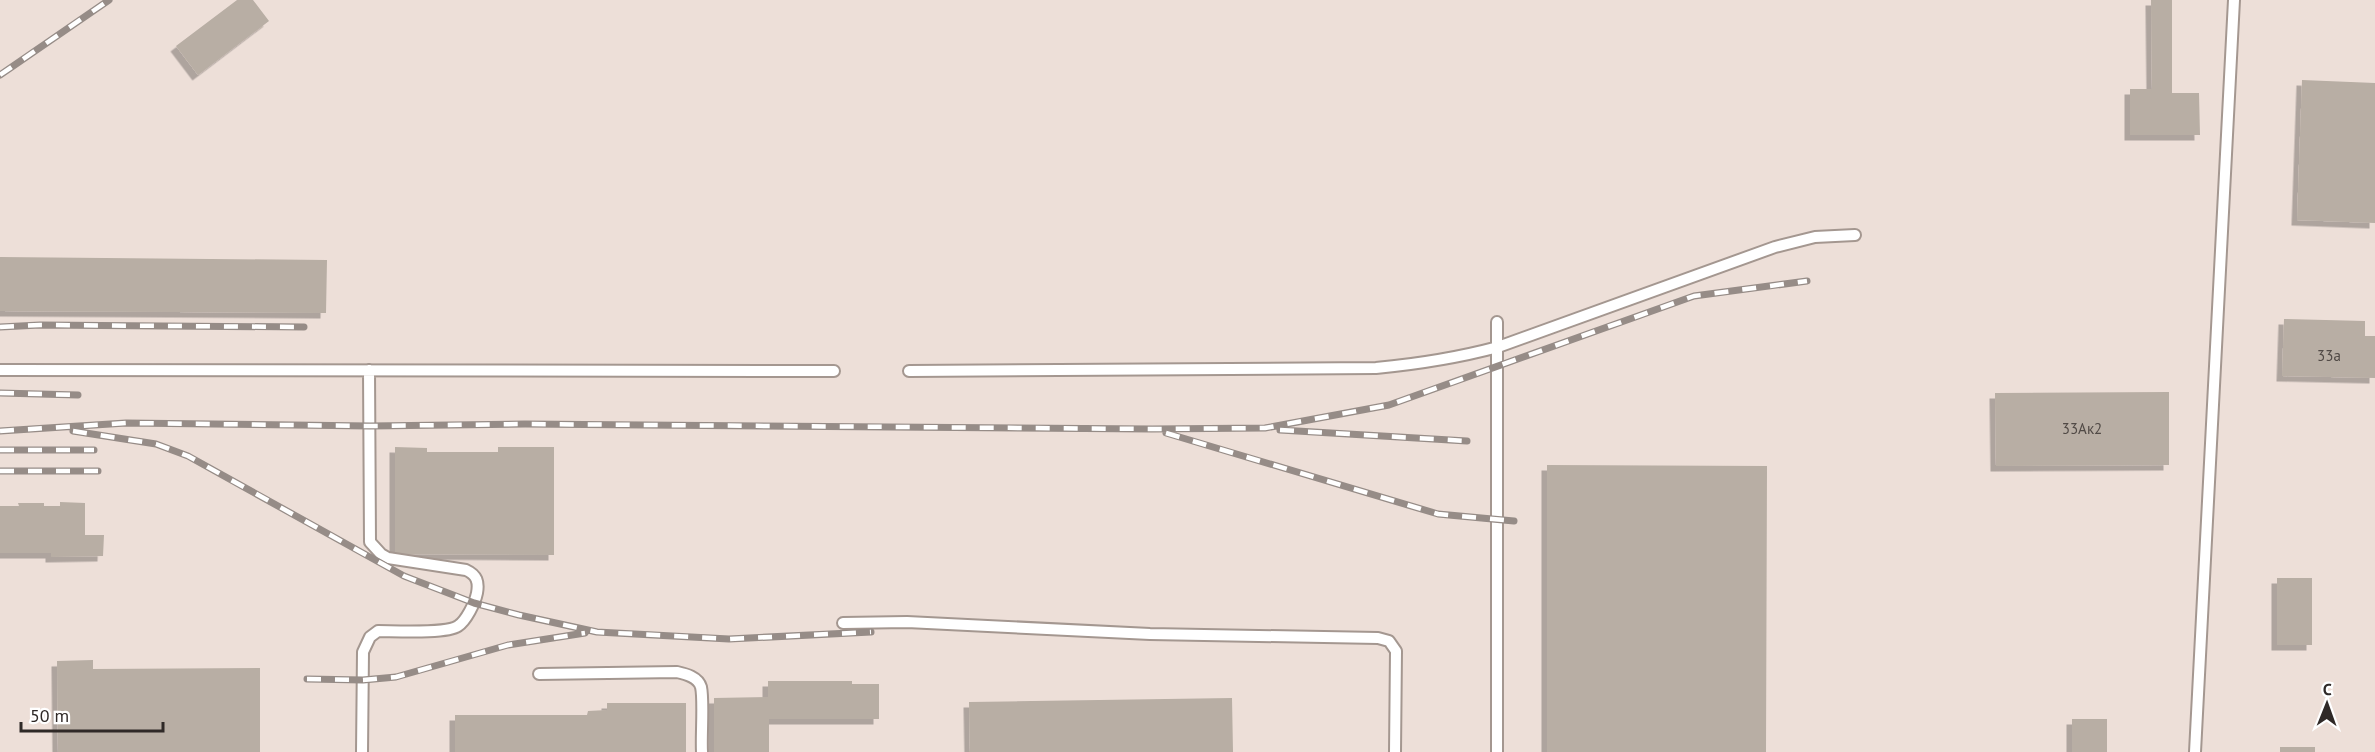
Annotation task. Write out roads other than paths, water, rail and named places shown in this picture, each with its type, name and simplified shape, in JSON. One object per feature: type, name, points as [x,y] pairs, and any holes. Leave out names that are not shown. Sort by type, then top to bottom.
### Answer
[{"type":"lane","points":[[2195,752],[2234,0]]},
{"type":"lane","points":[[909,371],[1376,368],[1430,362],[1498,347],[1775,247],[1815,237],[1855,235]]},
{"type":"lane","points":[[1497,322],[1497,752]]},
{"type":"lane","points":[[0,370],[834,371]]},
{"type":"lane","points":[[362,752],[363,652],[370,637],[378,631],[445,631],[459,626],[474,603],[477,592],[477,580],[466,570],[388,558],[370,542],[369,370]]},
{"type":"lane","points":[[843,623],[907,622],[1150,634],[1378,638],[1389,641],[1396,651],[1395,752]]},
{"type":"lane","points":[[539,674],[677,672],[686,674],[693,678],[701,688],[702,752]]},
{"type":"railway","points":[[0,75],[109,0]]},
{"type":"railway","points":[[0,431],[126,423],[370,426],[525,424],[1265,428],[1389,405],[1694,296],[1807,281]]},
{"type":"railway","points":[[0,327],[40,325],[304,327]]},
{"type":"railway","points":[[0,393],[78,395]]},
{"type":"railway","points":[[1280,430],[1467,441]]},
{"type":"railway","points":[[73,431],[156,444],[188,456],[404,576],[474,603],[519,615],[597,632],[729,639],[871,632]]},
{"type":"railway","points":[[1166,433],[1438,514],[1514,521]]},
{"type":"railway","points":[[0,450],[94,450]]},
{"type":"railway","points":[[0,471],[98,471]]},
{"type":"railway","points":[[307,679],[363,680],[396,677],[508,645],[585,633]]}]
